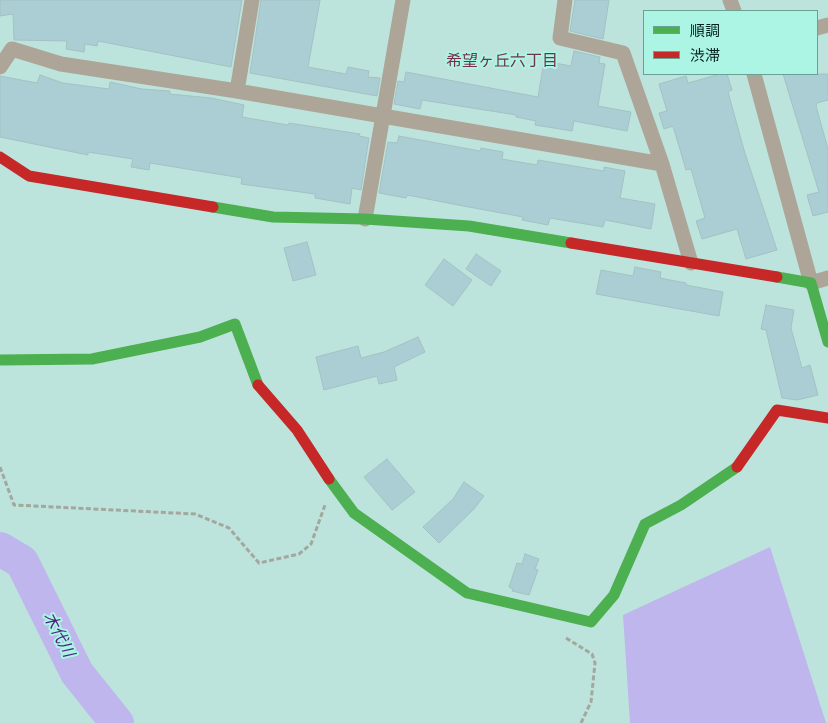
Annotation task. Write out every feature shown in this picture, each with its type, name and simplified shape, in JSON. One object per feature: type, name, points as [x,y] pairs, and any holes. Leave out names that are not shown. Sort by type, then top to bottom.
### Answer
[{"type":"street","points":[[237,91],[252,0]]},
{"type":"street","points":[[365,219],[403,0]]},
{"type":"street","points":[[566,0],[560,38],[623,53],[662,164],[691,263]]},
{"type":"street","points":[[0,68],[12,49],[61,64],[237,91],[662,164]]},
{"type":"street","points":[[754,75],[828,342]]},
{"type":"street","points":[[0,157],[29,176],[272,217],[365,219],[469,226],[811,283],[828,278]]},
{"type":"street","points":[[0,360],[92,359],[200,337],[235,324],[258,387],[298,430],[332,484],[354,513],[467,593],[591,622],[614,595],[645,524],[681,505],[736,468],[778,410],[828,418]]},
{"type":"path","points":[[0,467],[14,504],[195,514],[230,528],[258,563],[299,554],[312,544],[332,484]]},
{"type":"path","points":[[561,636],[592,654],[595,663],[591,702],[581,723]]},
{"type":"shaded area","points":[[770,547],[826,723],[630,723],[623,615]]},
{"type":"building","points":[[0,0],[242,0],[231,67],[98,41],[97,46],[85,44],[84,52],[66,49],[67,41],[14,40],[13,14],[0,16]]},
{"type":"building","points":[[261,0],[320,0],[308,67],[346,74],[348,67],[369,71],[368,77],[380,78],[377,96],[250,73]]},
{"type":"building","points":[[575,0],[609,0],[603,39],[570,31]]},
{"type":"building","points":[[574,51],[600,57],[599,63],[605,64],[598,106],[631,112],[627,131],[574,121],[572,131],[535,125],[536,121],[516,117],[516,115],[422,100],[420,109],[394,104],[398,81],[404,82],[406,72],[538,97],[544,61],[571,66]]},
{"type":"building","points":[[828,74],[828,100],[817,103],[816,106],[828,149],[828,212],[813,216],[807,195],[819,192],[783,75]]},
{"type":"building","points":[[40,75],[63,83],[109,89],[110,82],[142,89],[170,91],[170,94],[211,98],[244,105],[242,117],[360,134],[359,136],[369,138],[361,190],[352,188],[350,204],[315,198],[315,194],[241,184],[242,178],[150,163],[149,170],[131,167],[133,159],[88,152],[88,155],[0,137],[0,76],[37,83]]},
{"type":"building","points":[[716,75],[727,75],[732,90],[728,92],[744,150],[777,250],[746,259],[737,229],[702,239],[696,221],[705,218],[691,169],[686,170],[673,126],[664,129],[659,113],[667,111],[659,84],[686,76],[688,83]]},
{"type":"building","points":[[399,136],[480,151],[481,148],[503,152],[502,159],[537,165],[538,160],[604,171],[604,167],[625,171],[620,198],[655,204],[651,229],[605,220],[603,227],[550,218],[548,225],[522,220],[523,217],[407,195],[406,198],[379,193],[388,142],[397,143]]},
{"type":"building","points":[[307,242],[316,275],[293,281],[284,248]]},
{"type":"building","points":[[476,254],[501,271],[491,286],[466,269]]},
{"type":"building","points":[[444,259],[472,280],[453,306],[425,285]]},
{"type":"building","points":[[635,267],[661,272],[660,278],[723,292],[719,316],[596,294],[601,270],[633,276]]},
{"type":"building","points":[[766,305],[794,310],[791,328],[802,368],[810,365],[818,395],[797,400],[782,398],[766,330],[761,329]]},
{"type":"building","points":[[418,337],[425,352],[394,367],[397,380],[379,384],[377,376],[324,390],[316,357],[358,346],[361,358],[384,352]]},
{"type":"building","points":[[387,459],[415,492],[392,510],[364,477]]},
{"type":"building","points":[[464,482],[484,496],[474,509],[439,543],[423,527],[453,499]]},
{"type":"building","points":[[525,554],[539,559],[535,569],[538,570],[529,595],[512,591],[513,589],[509,587],[517,563],[522,564]]},
{"type":"waterway","name":"木代川","points":[[0,549],[22,562],[77,673],[117,723]]},
{"type":"traffic: fast","points":[[213,207],[273,217],[365,219],[469,226],[571,243]]},
{"type":"traffic: fast","points":[[777,277],[811,283],[828,342]]},
{"type":"traffic: fast","points":[[0,360],[92,359],[200,337],[235,324],[258,385]]},
{"type":"traffic: fast","points":[[329,479],[354,513],[467,593],[591,622],[614,595],[645,524],[681,505],[737,467]]},
{"type":"traffic: jam","points":[[0,157],[29,176],[213,207]]},
{"type":"traffic: jam","points":[[571,243],[777,277]]},
{"type":"traffic: jam","points":[[258,385],[297,430],[329,479]]},
{"type":"traffic: jam","points":[[737,467],[777,410],[828,418]]},
{"type":"district","name":"希望ヶ丘六丁目","points":[[502,62]]}]
